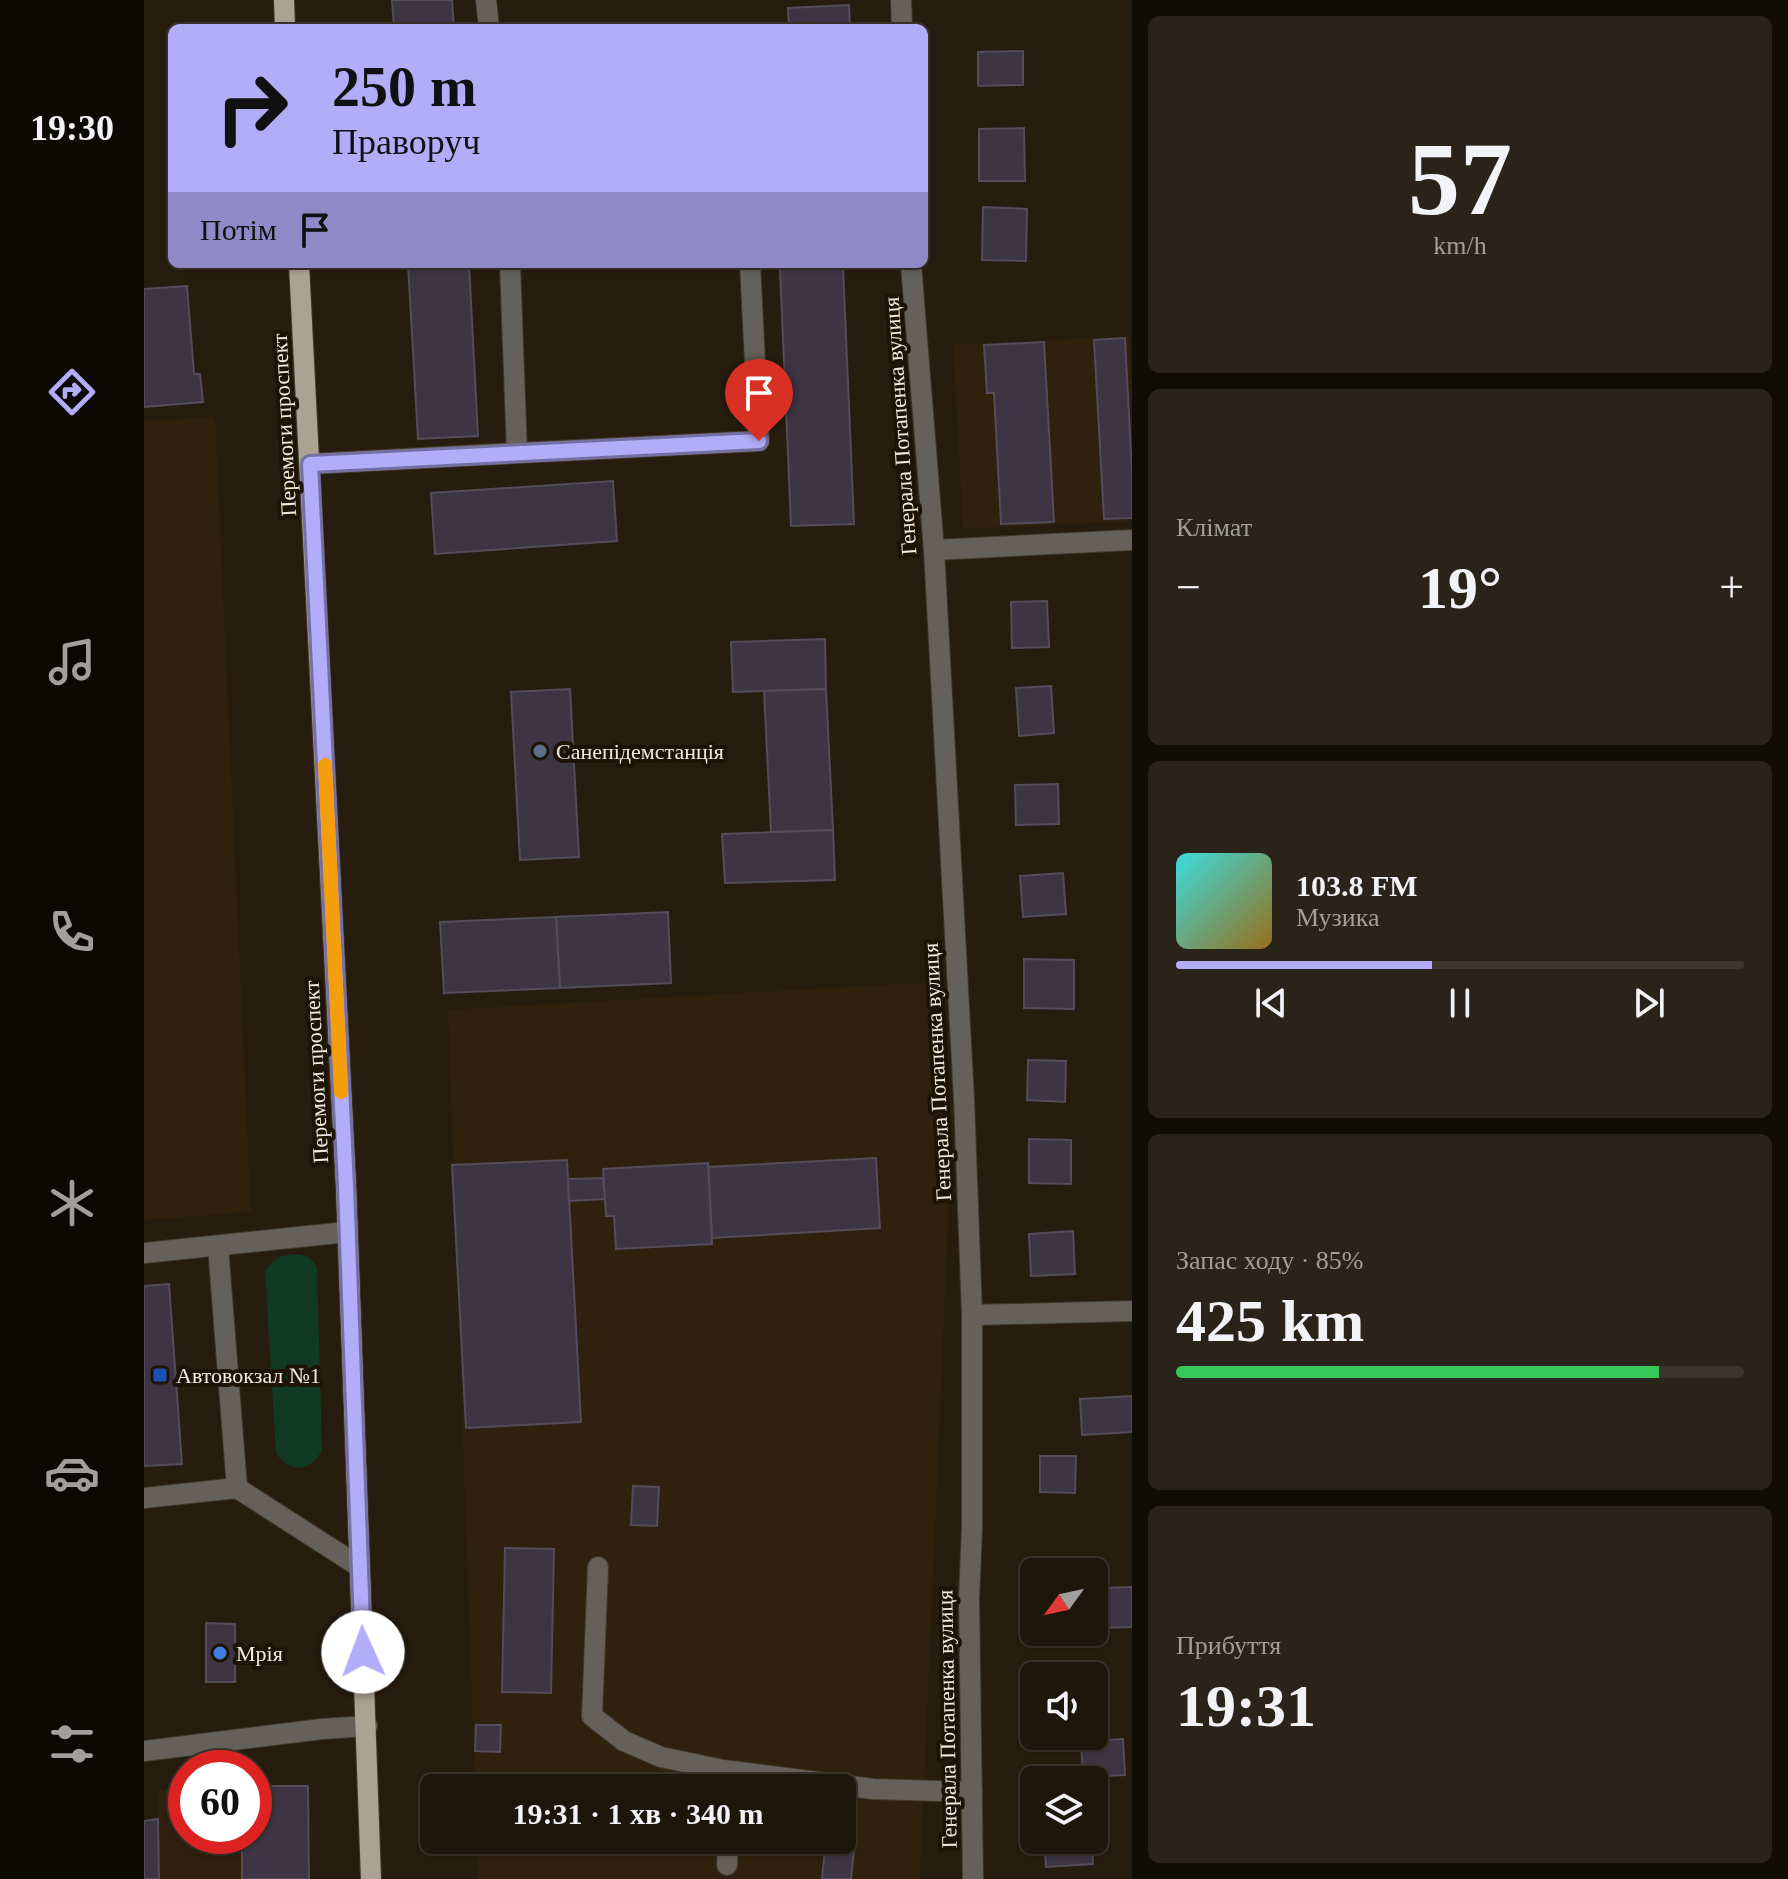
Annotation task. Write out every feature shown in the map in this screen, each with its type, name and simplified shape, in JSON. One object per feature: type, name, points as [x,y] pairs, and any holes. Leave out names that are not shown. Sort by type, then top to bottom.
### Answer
[{"type":"main road","points":[[284,0],[285,24]]},
{"type":"main road","name":"Перемоги проспект","points":[[299,268],[347,1232],[371,1879]]},
{"type":"street","points":[[486,0],[489,24]]},
{"type":"street","points":[[901,0],[902,24]]},
{"type":"street","points":[[510,268],[517,453]]},
{"type":"street","points":[[310,464],[759,441],[750,268]]},
{"type":"street","name":"Генерала Потапенка вулиця","points":[[911,268],[934,550],[964,1099],[972,1315],[969,1598],[973,1879]]},
{"type":"street","points":[[934,550],[1132,540]]},
{"type":"street","points":[[144,1253],[347,1232]]},
{"type":"street","points":[[218,1246],[237,1488]]},
{"type":"street","points":[[972,1315],[1132,1311]]},
{"type":"street","points":[[144,1498],[237,1488],[360,1567]]},
{"type":"street","points":[[598,1567],[592,1716],[624,1741],[712,1774]]},
{"type":"street","points":[[144,1751],[367,1726]]},
{"type":"street","points":[[856,1788],[972,1792]]},
{"type":"street","points":[[727,1854],[727,1865]]},
{"type":"shaded area","points":[[1129,336],[1132,521],[963,529],[953,345]]},
{"type":"shaded area","points":[[215,417],[251,1212],[144,1220],[144,421]]},
{"type":"shaded area","points":[[935,982],[938,1102],[953,1106],[920,1879],[478,1879],[477,1854],[856,1854],[856,1774],[475,1774],[448,1010]]},
{"type":"shaded area","points":[[158,1790],[168,1790],[168,1854],[242,1854],[242,1879],[159,1879]]},
{"type":"green space","points":[[297,1254],[309,1257],[317,1267],[322,1450],[312,1463],[300,1468],[288,1464],[276,1453],[265,1272],[278,1258]]},
{"type":"building","points":[[392,0],[452,0],[454,24],[394,24]]},
{"type":"building","points":[[849,5],[850,24],[789,24],[788,8]]},
{"type":"building","points":[[1023,51],[1023,85],[978,86],[978,52]]},
{"type":"building","points":[[1024,128],[1025,181],[979,181],[979,129]]},
{"type":"building","points":[[983,207],[1027,209],[1026,261],[982,260]]},
{"type":"building","points":[[408,268],[469,268],[478,436],[418,439]]},
{"type":"building","points":[[843,268],[854,524],[791,526],[780,269]]},
{"type":"building","points":[[187,286],[194,374],[200,374],[203,402],[144,407],[144,289]]},
{"type":"building","points":[[1125,338],[1132,518],[1104,519],[1094,340]]},
{"type":"building","points":[[1044,342],[1054,522],[1001,524],[994,393],[987,393],[984,345]]},
{"type":"building","points":[[613,481],[617,541],[435,554],[431,493]]},
{"type":"building","points":[[1047,601],[1049,647],[1012,648],[1011,602]]},
{"type":"building","points":[[825,639],[826,689],[733,692],[731,642]]},
{"type":"building","points":[[1051,686],[1054,733],[1019,736],[1016,688]]},
{"type":"building","points":[[570,689],[579,857],[520,860],[511,692]]},
{"type":"building","points":[[826,689],[833,830],[771,832],[764,691]]},
{"type":"building","points":[[1058,784],[1059,824],[1016,825],[1015,785]]},
{"type":"building","points":[[833,830],[835,880],[725,883],[722,834]]},
{"type":"building","points":[[1063,873],[1066,914],[1023,917],[1020,876]]},
{"type":"building","points":[[668,912],[671,983],[560,988],[556,917]]},
{"type":"building","points":[[556,917],[560,988],[444,993],[440,922]]},
{"type":"building","points":[[1024,959],[1074,960],[1074,1009],[1024,1008]]},
{"type":"building","points":[[1028,1060],[1066,1061],[1065,1102],[1027,1100]]},
{"type":"building","points":[[1029,1139],[1071,1140],[1071,1184],[1029,1183]]},
{"type":"building","points":[[876,1158],[880,1228],[712,1238],[708,1167]]},
{"type":"building","points":[[567,1160],[581,1422],[466,1428],[452,1165]]},
{"type":"building","points":[[708,1163],[712,1244],[616,1249],[614,1216],[606,1216],[603,1169]]},
{"type":"building","points":[[603,1178],[605,1199],[569,1201],[568,1179]]},
{"type":"building","points":[[1073,1231],[1075,1274],[1031,1276],[1029,1234]]},
{"type":"building","name":"Автовокзал №1","points":[[169,1284],[182,1464],[144,1466],[144,1286]]},
{"type":"building","points":[[1132,1396],[1132,1432],[1082,1435],[1080,1399]]},
{"type":"building","points":[[1040,1456],[1076,1456],[1075,1493],[1040,1492]]},
{"type":"building","points":[[633,1486],[659,1487],[657,1526],[631,1525]]},
{"type":"building","points":[[505,1548],[554,1549],[551,1693],[502,1692]]},
{"type":"building","points":[[1132,1587],[1132,1627],[1108,1628],[1108,1588]]},
{"type":"building","name":"Мрія","points":[[206,1623],[235,1624],[235,1682],[206,1682]]},
{"type":"building","points":[[476,1725],[501,1725],[500,1752],[475,1751]]},
{"type":"building","points":[[1123,1739],[1125,1775],[1108,1776],[1108,1766],[1082,1766],[1082,1750],[1108,1750],[1108,1740]]},
{"type":"building","points":[[272,1786],[308,1786],[309,1879],[242,1879],[242,1854],[272,1854]]},
{"type":"building","points":[[158,1819],[159,1879],[144,1879],[144,1821]]},
{"type":"building","points":[[824,1854],[854,1854],[851,1879],[822,1879]]},
{"type":"building","points":[[1045,1854],[1093,1854],[1093,1864],[1046,1867]]},
{"type":"slow traffic","points":[[325,765],[341,1092]]},
{"type":"place","name":"Санепідемстанція","points":[[540,751]]},
{"type":"place","name":"Автовокзал №1","points":[[160,1375]]},
{"type":"place","name":"Мрія","points":[[220,1653]]},
{"type":"route","points":[[363,1652],[346,1186],[310,464],[759,441]]}]
